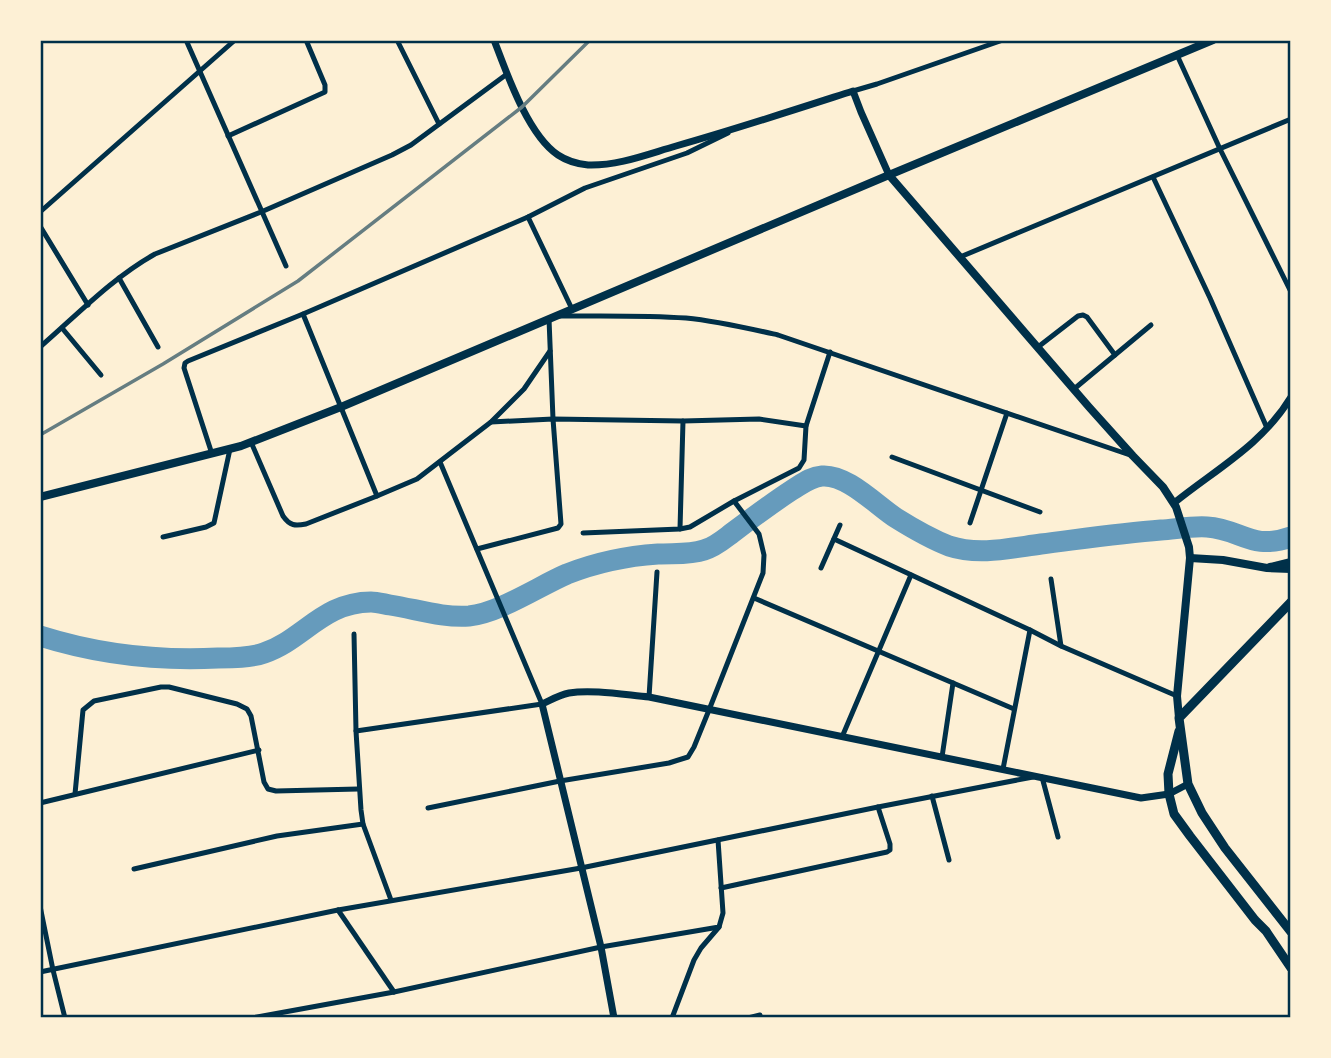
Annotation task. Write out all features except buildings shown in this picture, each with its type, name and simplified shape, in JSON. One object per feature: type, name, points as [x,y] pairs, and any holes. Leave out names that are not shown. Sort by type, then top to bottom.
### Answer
[{"type":"main road","points":[[40,497],[230,449],[341,407],[1213,40]]},
{"type":"main road","points":[[889,175],[1074,389],[1163,487],[1175,505],[1190,558],[1177,696],[1188,784],[1202,813],[1225,848],[1291,932]]},
{"type":"main road","points":[[1190,558],[1291,569]]},
{"type":"main road","points":[[1267,568],[1291,562]]},
{"type":"main road","points":[[1291,602],[1180,723],[1168,774],[1174,814],[1291,968]]},
{"type":"main road","points":[[1217,869],[1234,858]]},
{"type":"main road","points":[[1255,920],[1271,908]]},
{"type":"street","points":[[186,40],[286,266]]},
{"type":"street","points":[[40,212],[235,40]]},
{"type":"street","points":[[228,136],[325,92],[325,85],[306,40]]},
{"type":"street","points":[[397,40],[439,124]]},
{"type":"street","points":[[494,40],[522,107],[543,141],[571,162],[587,165],[629,160],[739,128],[1003,40]]},
{"type":"street","points":[[1177,55],[1291,292]]},
{"type":"street","points":[[40,347],[119,278],[155,254],[261,212],[392,155],[411,145],[508,74]]},
{"type":"street","points":[[853,91],[889,175]]},
{"type":"street","points":[[960,257],[1291,119]]},
{"type":"street","points":[[212,454],[184,366],[191,358],[303,314],[528,217],[585,187],[687,153],[739,128]]},
{"type":"street","points":[[1153,177],[1268,428]]},
{"type":"street","points":[[528,217],[572,309]]},
{"type":"street","points":[[40,226],[88,304]]},
{"type":"street","points":[[119,278],[159,347]]},
{"type":"street","points":[[303,314],[377,496]]},
{"type":"street","points":[[1038,347],[1076,317],[1083,315],[1115,355]]},
{"type":"street","points":[[477,549],[560,526],[550,351],[553,317],[688,318],[778,335],[1133,456]]},
{"type":"street","points":[[1074,389],[1151,325]]},
{"type":"street","points":[[62,328],[101,375]]},
{"type":"street","points":[[251,442],[283,516],[288,523],[295,526],[306,524],[417,479],[491,422],[524,389],[550,351]]},
{"type":"street","points":[[583,533],[690,527],[799,468],[802,464],[806,426],[830,352]]},
{"type":"street","points":[[1175,505],[1192,488],[1239,455],[1268,428],[1291,397]]},
{"type":"street","points":[[971,523],[1007,413]]},
{"type":"street","points":[[491,422],[553,419],[759,419],[806,426]]},
{"type":"street","points":[[680,529],[683,421]]},
{"type":"street","points":[[163,537],[214,523],[230,449]]},
{"type":"street","points":[[892,457],[1040,512]]},
{"type":"street","points":[[440,462],[542,704],[601,947],[614,1018]]},
{"type":"street","points":[[428,808],[560,781],[669,763],[688,757],[754,598],[764,567],[759,534],[734,501]]},
{"type":"street","points":[[821,568],[840,525]]},
{"type":"street","points":[[834,539],[1061,646],[1177,696]]},
{"type":"street","points":[[649,697],[657,572]]},
{"type":"street","points":[[842,737],[911,575]]},
{"type":"street","points":[[1051,579],[1061,646]]},
{"type":"street","points":[[754,598],[1014,709]]},
{"type":"street","points":[[1003,769],[1030,630]]},
{"type":"street","points":[[354,634],[358,789],[363,824],[391,900]]},
{"type":"street","points":[[942,757],[953,683]]},
{"type":"street","points":[[75,794],[83,710],[94,701],[106,697],[161,687],[237,704],[247,709],[268,789],[358,789]]},
{"type":"street","points":[[356,731],[542,704],[568,693],[585,692],[649,697],[1141,798],[1169,794],[1188,784]]},
{"type":"street","points":[[40,803],[259,750]]},
{"type":"street","points":[[40,972],[338,910],[581,868],[1039,776]]},
{"type":"street","points":[[1039,776],[1058,837]]},
{"type":"street","points":[[932,796],[948,860]]},
{"type":"street","points":[[721,888],[887,852],[890,850],[890,844],[878,807]]},
{"type":"street","points":[[134,869],[277,836],[363,824]]},
{"type":"street","points":[[672,1018],[694,960],[719,927],[723,913],[718,841]]},
{"type":"street","points":[[40,906],[65,1018]]},
{"type":"street","points":[[338,910],[394,992]]},
{"type":"street","points":[[252,1018],[394,992],[601,947],[719,927]]},
{"type":"street","points":[[748,1018],[760,1015]]},
{"type":"waterway","points":[[40,636],[128,655],[235,658],[259,655],[278,647],[326,615],[354,604],[376,602],[449,616],[481,614],[506,605],[567,574],[589,567],[635,556],[693,553],[708,549],[792,490],[810,479],[822,476],[851,485],[896,518],[929,537],[960,549],[1007,549],[1116,534],[1196,527],[1219,529],[1256,541],[1277,541],[1291,537]]},
{"type":"railway","points":[[40,435],[298,281],[522,107],[590,40]]}]
